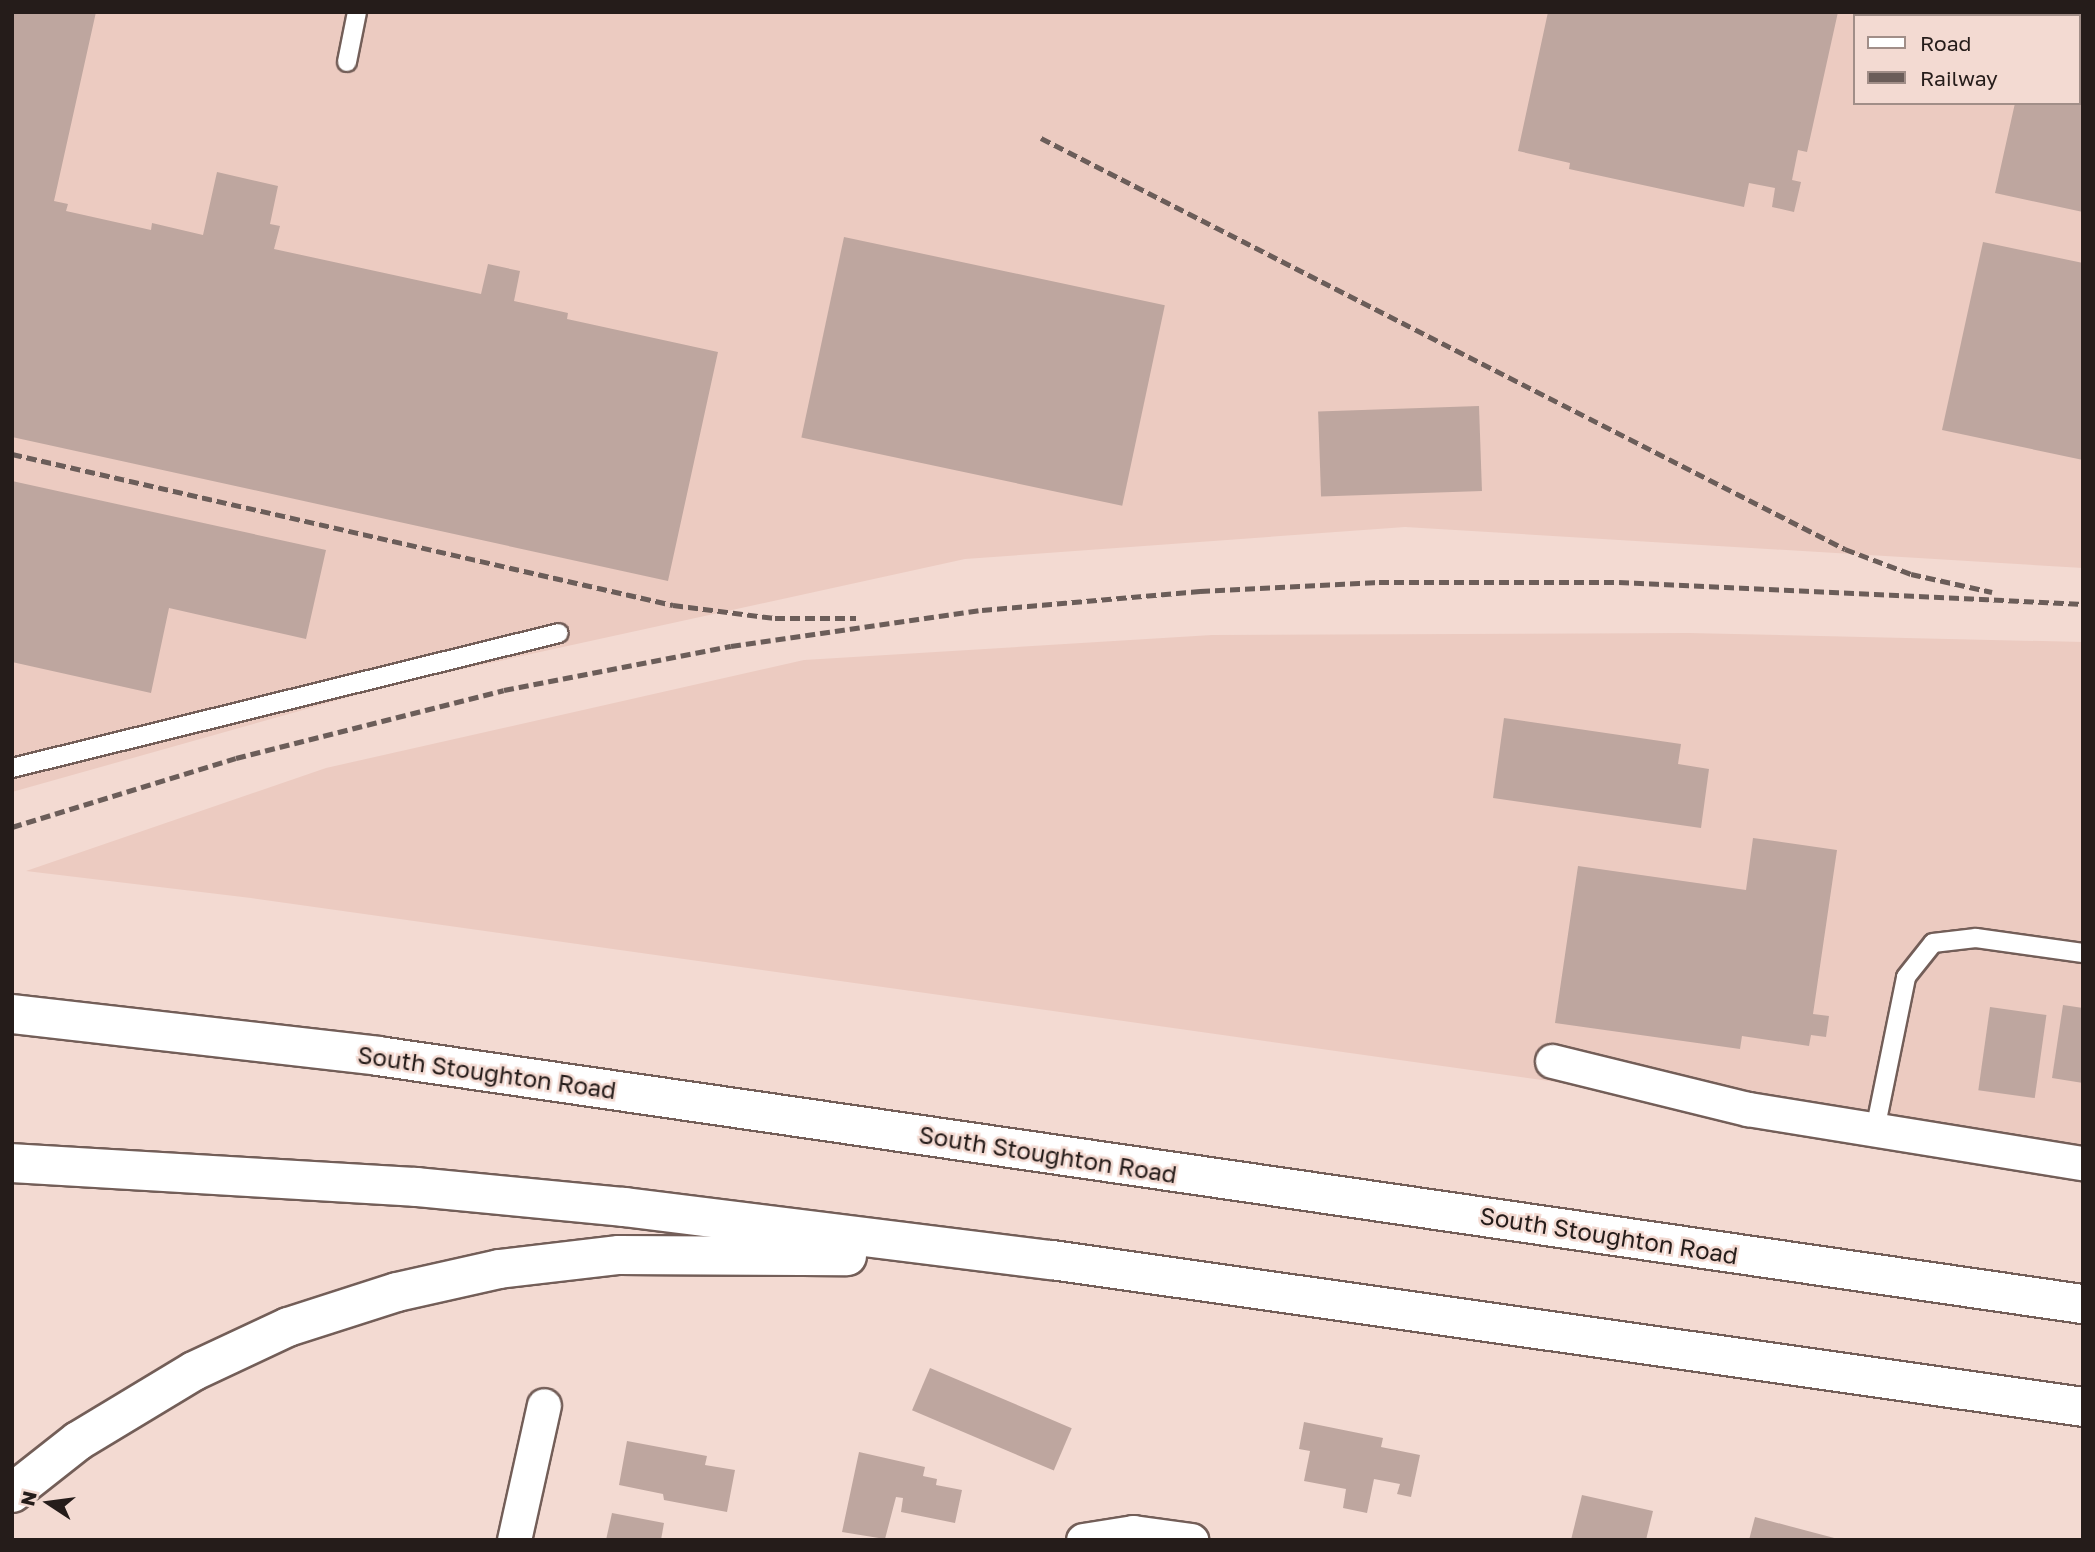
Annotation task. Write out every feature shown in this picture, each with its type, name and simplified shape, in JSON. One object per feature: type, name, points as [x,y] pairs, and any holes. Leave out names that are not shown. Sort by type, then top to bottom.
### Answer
[{"type":"main road","name":"South Stoughton Road","points":[[12,1014],[378,1056],[2083,1304]]},
{"type":"main road","points":[[12,1163],[416,1187],[624,1207],[1052,1260],[2083,1407]]},
{"type":"main road","points":[[12,1493],[78,1441],[240,1348],[311,1320],[449,1279],[618,1255],[1052,1260]]},
{"type":"street","points":[[1552,1061],[1748,1109],[2083,1163]]},
{"type":"street","points":[[514,1540],[544,1405]]},
{"type":"street","points":[[1083,1540],[1133,1532],[1191,1540]]},
{"type":"lane","points":[[347,62],[357,12]]},
{"type":"lane","points":[[12,768],[559,633]]},
{"type":"lane","points":[[1875,1130],[1906,977],[1933,943],[1976,938],[2083,953]]},
{"type":"shaded area","points":[[12,12],[2083,12],[2083,568],[1405,527],[965,559],[399,683],[12,792]]},
{"type":"shaded area","points":[[1689,633],[2083,642],[2083,1163],[1748,1109],[251,898],[26,871],[326,768],[804,660],[1212,635]]},
{"type":"building","points":[[12,12],[96,12],[54,201],[68,204],[66,211],[151,230],[152,223],[203,235],[217,172],[278,186],[270,224],[280,226],[274,249],[481,294],[488,264],[520,271],[514,301],[568,313],[567,319],[718,352],[668,581],[12,437]]},
{"type":"building","points":[[1548,12],[1838,12],[1807,152],[1798,150],[1792,180],[1801,182],[1794,212],[1772,207],[1775,188],[1749,183],[1744,207],[1569,169],[1570,163],[1518,151]]},
{"type":"building","points":[[2083,13],[2083,212],[1995,193],[2015,105],[2081,105],[2081,14],[2034,14]]},
{"type":"building","points":[[844,237],[1165,305],[1122,506],[801,438]]},
{"type":"building","points":[[1983,242],[2083,263],[2083,460],[1942,430]]},
{"type":"building","points":[[1479,406],[1482,491],[1321,497],[1318,412]]},
{"type":"building","points":[[12,481],[326,550],[306,639],[169,608],[151,693],[12,662]]},
{"type":"building","points":[[1504,718],[1681,744],[1678,764],[1709,769],[1701,828],[1493,798]]},
{"type":"building","points":[[1753,838],[1837,850],[1813,1014],[1829,1016],[1826,1037],[1811,1035],[1809,1046],[1742,1036],[1740,1049],[1555,1023],[1578,866],[1746,890]]},
{"type":"building","points":[[2063,1005],[2083,1008],[2083,1083],[2052,1078]]},
{"type":"building","points":[[1990,1007],[2046,1015],[2035,1098],[1978,1090]]},
{"type":"building","points":[[930,1368],[1072,1428],[1054,1471],[912,1410]]},
{"type":"building","points":[[1304,1422],[1383,1438],[1381,1447],[1420,1455],[1411,1497],[1397,1494],[1400,1484],[1374,1479],[1367,1513],[1343,1508],[1346,1489],[1304,1481],[1310,1451],[1299,1449]]},
{"type":"building","points":[[627,1441],[707,1456],[705,1465],[735,1470],[727,1512],[664,1500],[663,1494],[619,1485]]},
{"type":"building","points":[[859,1452],[925,1467],[923,1476],[937,1479],[936,1485],[962,1490],[955,1523],[901,1512],[903,1498],[896,1497],[885,1539],[842,1532]]},
{"type":"building","points":[[1582,1495],[1653,1511],[1646,1540],[1571,1540]]},
{"type":"building","points":[[612,1513],[664,1523],[661,1540],[606,1540]]},
{"type":"building","points":[[1755,1517],[1838,1539],[1838,1540],[1749,1540]]},
{"type":"railway","points":[[1041,138],[1845,549],[1911,574],[1992,592]]},
{"type":"railway","points":[[12,454],[673,605],[775,618],[856,618]]},
{"type":"railway","points":[[12,827],[236,758],[504,690],[731,646],[982,610],[1200,591],[1379,582],[1619,582],[2083,604]]}]
